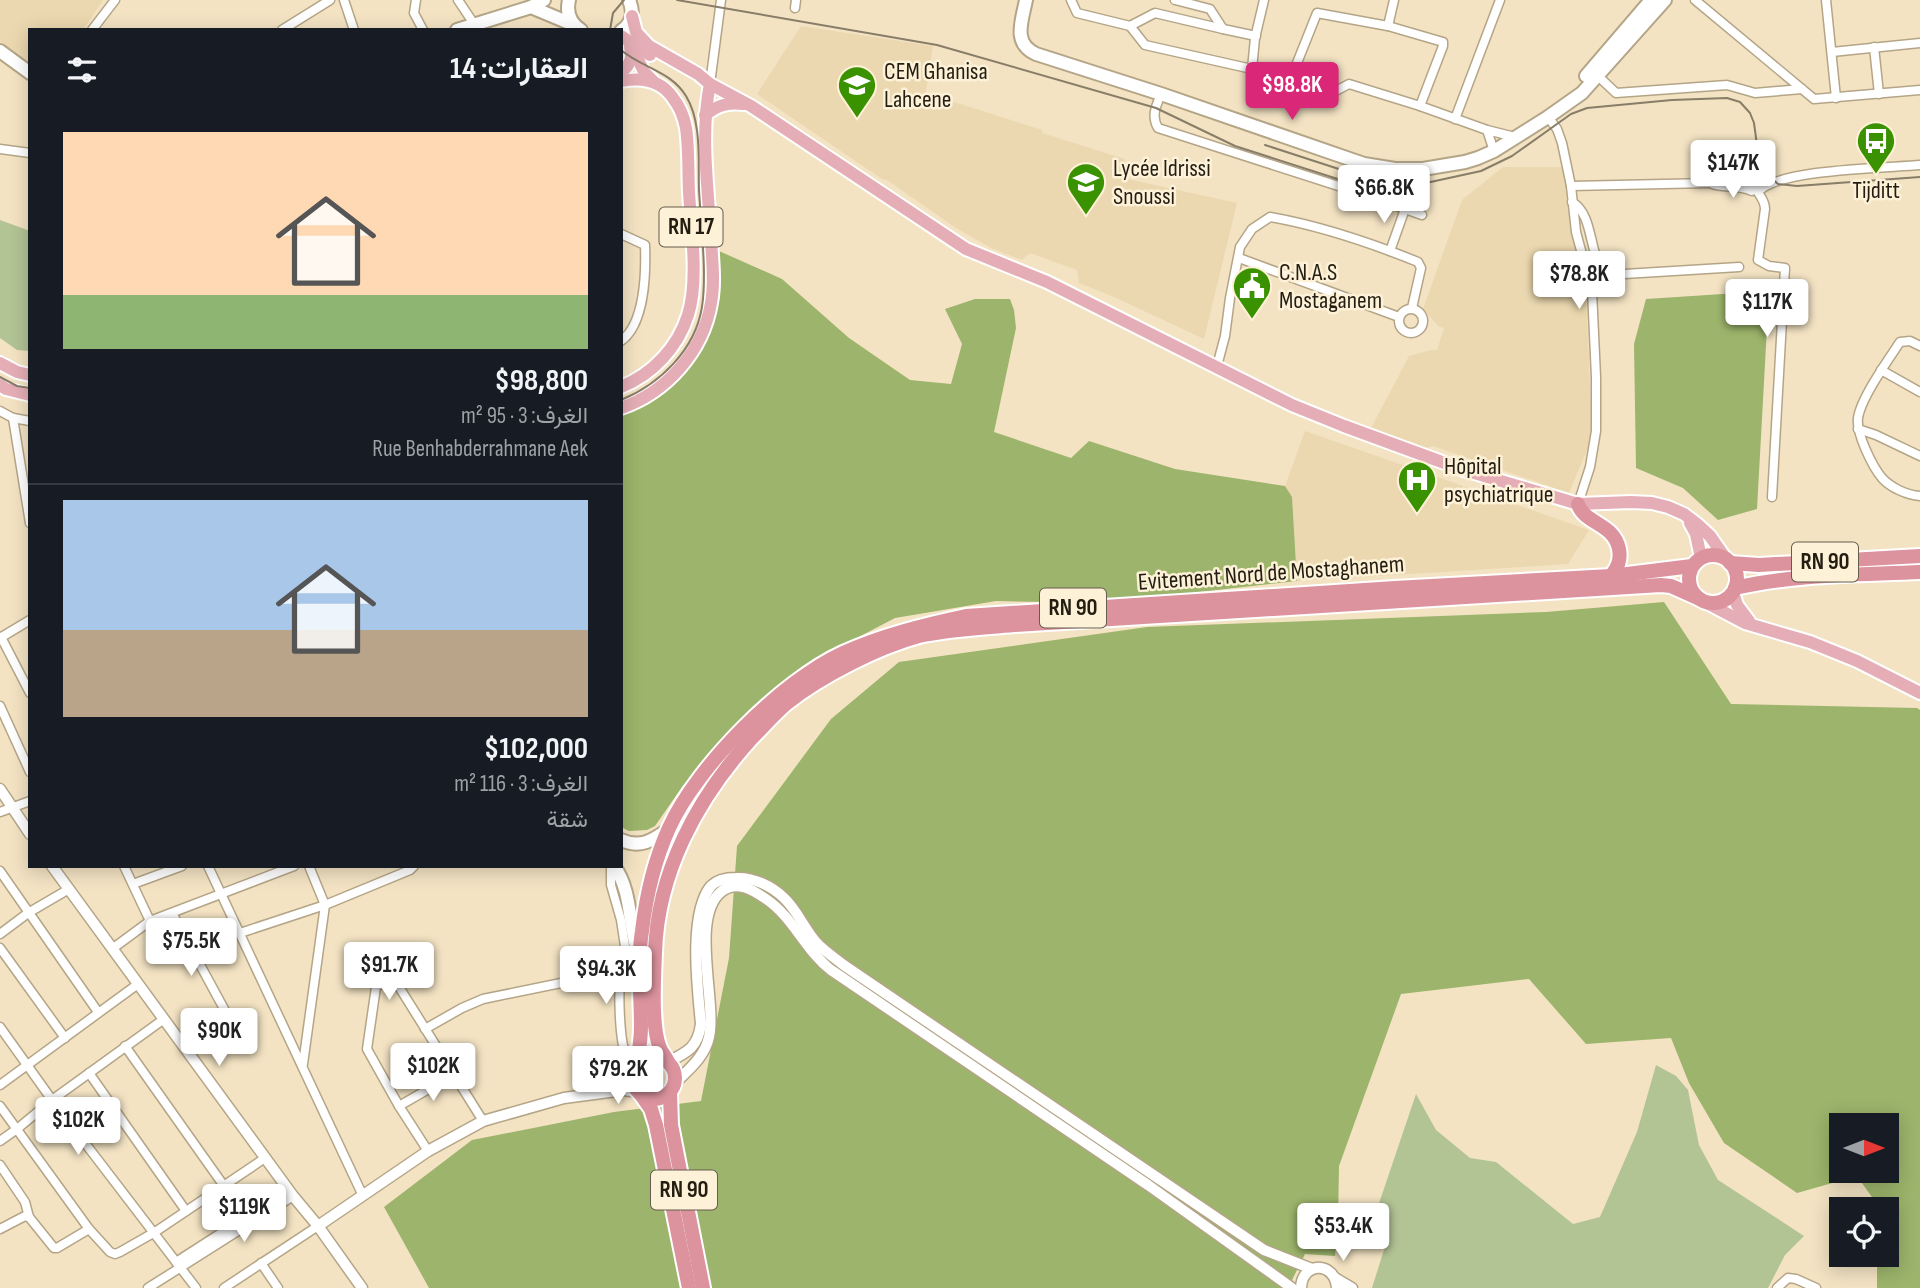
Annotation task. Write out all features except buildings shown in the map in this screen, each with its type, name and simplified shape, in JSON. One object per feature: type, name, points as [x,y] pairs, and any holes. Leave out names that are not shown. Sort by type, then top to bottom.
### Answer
[{"type":"highway","points":[[1578,504],[1582,513],[1615,536],[1620,557],[1612,576]]},
{"type":"highway","points":[[1714,555],[1728,561],[1736,575],[1734,590],[1721,602],[1701,600],[1690,587],[1690,573],[1697,562],[1714,555]]},
{"type":"highway","name":"RN 90","points":[[1728,561],[1759,565],[1920,556]]},
{"type":"highway","name":"Evitement Nord de Mostaghanem","points":[[635,1067],[641,1030],[636,962],[648,896],[669,829],[683,803],[746,725],[777,697],[841,654],[880,638],[965,616],[1612,576],[1697,562]]},
{"type":"highway","name":"RN 90","points":[[1734,590],[1755,583],[1796,579],[1920,572]]},
{"type":"highway","name":"Evitement Nord de Mostaghanem","points":[[668,1062],[656,1034],[656,932],[674,861],[693,820],[727,766],[787,703],[823,679],[881,650],[918,636],[956,630],[1661,585],[1671,586],[1701,600]]},
{"type":"highway","points":[[652,1056],[658,1056],[668,1062],[674,1072],[672,1088],[660,1098],[648,1098],[640,1094],[633,1081],[635,1067],[652,1056]]},
{"type":"highway","name":"RN 90","points":[[672,1088],[671,1125],[703,1288]]},
{"type":"highway","name":"RN 90","points":[[640,1094],[651,1110],[656,1125],[689,1288]]},
{"type":"main road","points":[[463,28],[523,5],[544,0]]},
{"type":"main road","points":[[569,0],[568,10],[578,27]]},
{"type":"main road","points":[[630,0],[636,32],[643,42],[751,106],[966,249],[1047,282],[1292,405],[1344,426],[1461,468],[1578,504],[1653,503],[1668,507],[1684,514],[1710,536],[1728,561]]},
{"type":"main road","points":[[1026,0],[1020,39],[1023,46],[1036,54],[1374,167],[1395,169],[1423,169],[1465,162],[1494,151],[1582,93],[1665,0]]},
{"type":"main road","points":[[1552,114],[1651,0]]},
{"type":"main road","points":[[523,5],[578,27]]},
{"type":"main road","points":[[623,70],[631,57],[624,37],[632,16]]},
{"type":"main road","points":[[624,37],[695,80],[710,84]]},
{"type":"main road","points":[[624,37],[644,72],[654,82]]},
{"type":"main road","points":[[0,51],[28,72]]},
{"type":"main road","points":[[623,81],[645,79],[654,82]]},
{"type":"main road","name":"RN 17","points":[[623,386],[640,378],[666,354],[676,341],[691,301],[693,270],[686,127],[673,98],[654,82]]},
{"type":"main road","name":"RN 17","points":[[623,407],[655,391],[678,370],[696,345],[707,320],[713,270],[704,135],[710,84]]},
{"type":"main road","points":[[705,115],[722,105],[732,103],[751,106]]},
{"type":"main road","points":[[0,363],[28,375]]},
{"type":"main road","points":[[0,385],[28,395]]},
{"type":"main road","points":[[1684,514],[1696,534],[1697,562]]},
{"type":"main road","points":[[1734,590],[1740,612],[1758,627]]},
{"type":"main road","points":[[1701,600],[1745,623],[1822,646],[1920,693]]},
{"type":"main road","points":[[623,842],[646,843],[669,829]]},
{"type":"main road","points":[[614,868],[625,891],[636,962]]},
{"type":"street","points":[[94,28],[115,0]]},
{"type":"street","points":[[285,28],[330,0]]},
{"type":"street","points":[[344,0],[353,28]]},
{"type":"street","points":[[416,0],[414,13],[422,28]]},
{"type":"street","points":[[458,0],[474,24]]},
{"type":"street","points":[[710,84],[722,0]]},
{"type":"street","points":[[1071,0],[1077,13],[1130,26],[1145,45],[1252,69],[1330,94],[1349,84],[1515,137]]},
{"type":"street","points":[[1175,0],[1210,9],[1223,29]]},
{"type":"street","points":[[1252,69],[1264,0]]},
{"type":"street","points":[[1388,26],[1394,0]]},
{"type":"street","points":[[1455,119],[1500,0]]},
{"type":"street","points":[[1695,0],[1814,99],[1920,90]]},
{"type":"street","points":[[1826,0],[1836,98]]},
{"type":"street","points":[[1130,26],[1155,13],[1256,36]]},
{"type":"street","points":[[1289,83],[1317,13],[1388,26],[1443,43],[1420,106]]},
{"type":"street","points":[[1832,52],[1920,43]]},
{"type":"street","points":[[1874,47],[1879,94]]},
{"type":"street","points":[[1598,76],[1616,93],[1727,85],[1755,93],[1802,89]]},
{"type":"street","points":[[1161,94],[1154,115],[1158,128],[1422,215]]},
{"type":"street","points":[[1552,114],[1562,143],[1571,186],[1576,232],[1592,291],[1596,431],[1590,467],[1578,504]]},
{"type":"street","points":[[1487,130],[1494,151]]},
{"type":"street","points":[[0,149],[28,153]]},
{"type":"street","points":[[1571,186],[1710,183],[1716,186],[1741,186],[1752,191],[1808,174],[1920,165]]},
{"type":"street","points":[[1757,190],[1765,202],[1765,225],[1758,260],[1769,266],[1785,268],[1772,497]]},
{"type":"street","points":[[1572,202],[1583,212],[1601,268],[1608,275],[1738,267]]},
{"type":"street","points":[[1390,251],[1405,209]]},
{"type":"street","points":[[1217,366],[1225,336],[1240,247],[1252,229],[1270,217],[1298,222],[1418,262],[1422,268],[1412,308]]},
{"type":"street","points":[[623,235],[645,245],[646,267],[637,317],[623,340]]},
{"type":"street","points":[[1239,258],[1399,317]]},
{"type":"street","points":[[1412,308],[1419,312],[1423,319],[1422,326],[1416,332],[1408,332],[1401,328],[1399,317],[1404,310],[1412,308]]},
{"type":"street","points":[[1920,346],[1910,341],[1900,342],[1881,370],[1858,420],[1862,440],[1882,478],[1909,495],[1920,496]]},
{"type":"street","points":[[1881,370],[1920,392]]},
{"type":"street","points":[[0,411],[13,418],[28,421]]},
{"type":"street","points":[[13,418],[28,511]]},
{"type":"street","points":[[1858,429],[1920,457]]},
{"type":"street","points":[[28,621],[1,637],[28,689]]},
{"type":"street","points":[[0,706],[28,768]]},
{"type":"street","points":[[0,789],[28,831]]},
{"type":"street","points":[[0,812],[28,802]]},
{"type":"street","points":[[53,868],[362,1288]]},
{"type":"street","points":[[125,868],[150,921]]},
{"type":"street","points":[[132,884],[176,868]]},
{"type":"street","points":[[209,868],[363,1196]]},
{"type":"street","points":[[112,949],[150,921],[289,868]]},
{"type":"street","points":[[303,1064],[324,905],[310,868]]},
{"type":"street","points":[[240,933],[324,905],[412,868]]},
{"type":"street","points":[[0,871],[98,1013]]},
{"type":"street","points":[[668,1062],[689,1050],[699,1035],[701,1024],[696,943],[703,900],[712,885],[722,879],[740,877],[756,880],[785,899],[817,943],[845,966],[1264,1250],[1312,1269],[1328,1270],[1336,1283],[1352,1288]]},
{"type":"street","points":[[672,1088],[703,1053],[710,1034],[706,939],[711,905],[727,888],[747,888],[776,906],[814,955],[831,970],[1137,1177],[1292,1288]]},
{"type":"street","points":[[0,934],[28,913],[69,889]]},
{"type":"street","points":[[172,913],[236,1031]]},
{"type":"street","points":[[1,951],[65,1038]]},
{"type":"street","points":[[599,1092],[621,1081],[635,1067],[625,1054],[619,992],[621,978],[636,962]]},
{"type":"street","points":[[425,1029],[462,1007],[483,999],[605,974],[621,978]]},
{"type":"street","points":[[428,1151],[367,1049],[376,987],[396,982],[483,1121]]},
{"type":"street","points":[[0,1085],[138,984]]},
{"type":"street","points":[[0,1141],[164,1019]]},
{"type":"street","points":[[0,1027],[52,1100],[194,1285],[181,1288]]},
{"type":"street","points":[[125,1046],[223,1186]]},
{"type":"street","points":[[89,1073],[186,1211]]},
{"type":"street","points":[[399,1106],[453,1075]]},
{"type":"street","points":[[224,1288],[428,1151],[483,1121],[564,1098],[624,1090],[640,1094]]},
{"type":"street","points":[[0,1106],[89,1229],[115,1254],[155,1232],[265,1158]]},
{"type":"street","points":[[0,1165],[25,1202],[29,1217],[54,1248],[89,1229]]},
{"type":"street","points":[[148,1288],[178,1265],[290,1193]]},
{"type":"street","points":[[0,1229],[25,1216],[29,1217]]},
{"type":"street","points":[[261,1264],[278,1288]]},
{"type":"street","points":[[1301,1288],[1301,1280],[1312,1269]]},
{"type":"street","points":[[1777,1288],[1788,1278],[1816,1288]]},
{"type":"shaded area","points":[[0,0],[103,0],[84,28],[28,28],[28,62],[0,41]]},
{"type":"shaded area","name":"Lycée Idrissi Snoussi","points":[[801,26],[933,46],[925,97],[932,98],[932,95],[1125,159],[1123,178],[1237,203],[1204,339],[1079,283],[1077,270],[1030,253],[1022,260],[991,248],[956,228],[757,94]]},
{"type":"shaded area","points":[[1503,167],[1562,167],[1566,178],[1586,292],[1592,438],[1569,493],[1433,446],[1423,449],[1370,430],[1409,356],[1437,350],[1444,328],[1438,326],[1423,309],[1462,200]]},
{"type":"shaded area","name":"Hôpital psychiatrique","points":[[1305,431],[1589,530],[1568,564],[1297,581],[1292,498],[1285,486]]},
{"type":"green space","points":[[0,220],[28,230],[28,351],[17,350],[0,338]]},
{"type":"green space","points":[[719,251],[782,279],[849,338],[910,380],[951,384],[962,344],[945,309],[975,299],[1010,299],[1016,328],[994,432],[1071,458],[1089,441],[1175,469],[1285,486],[1292,497],[1297,581],[1155,597],[1049,602],[996,601],[895,618],[809,663],[730,731],[682,787],[655,826],[647,830],[629,831],[623,828],[623,414],[656,397],[684,373],[705,342],[712,325],[719,285]]},
{"type":"green space","points":[[1769,291],[1757,509],[1718,520],[1683,488],[1636,468],[1634,344],[1646,299]]},
{"type":"green space","points":[[1664,602],[1731,704],[1920,710],[1920,1288],[1877,1288],[1877,1267],[1899,1267],[1899,1197],[1872,1197],[1862,1183],[1899,1183],[1899,1113],[1829,1113],[1829,1183],[1832,1183],[1797,1193],[1724,1143],[1689,1083],[1671,1038],[1586,1044],[1529,979],[1401,994],[1339,1166],[1335,1256],[1305,1254],[1288,1288],[429,1288],[384,1207],[472,1140],[614,1112],[701,1101],[729,958],[737,846],[831,719],[899,662],[1147,627],[1546,612]]},
{"type":"green space","points":[[1656,1065],[1676,1076],[1688,1090],[1699,1145],[1718,1180],[1804,1236],[1785,1255],[1768,1288],[1372,1288],[1387,1240],[1369,1233],[1416,1094],[1436,1130],[1470,1158],[1496,1162],[1573,1224],[1600,1217],[1637,1132]]},
{"type":"tram line","points":[[610,28],[613,13],[624,0]]},
{"type":"tram line","points":[[677,0],[937,45],[1156,108],[1235,146],[1370,187],[1426,183],[1481,171],[1512,156],[1571,114],[1587,108],[1727,98],[1740,102],[1750,113],[1763,171],[1778,184],[1797,186],[1920,177]]},
{"type":"tram line","points":[[623,52],[664,75],[680,88],[695,117],[704,280],[698,323],[684,351],[662,375],[623,399]]},
{"type":"tram line","points":[[1265,145],[1348,172]]},
{"type":"tram line","points":[[0,377],[17,386],[28,388]]},
{"type":"place","name":"CEM Ghanisa Lahcene","points":[[857,119]]},
{"type":"place","name":"Tijditt","points":[[1876,175]]},
{"type":"place","name":"Lycée Idrissi Snoussi","points":[[1086,216]]},
{"type":"place","name":"C.N.A.S Mostaganem","points":[[1252,320]]},
{"type":"place","name":"Hôpital psychiatrique","points":[[1417,514]]}]
